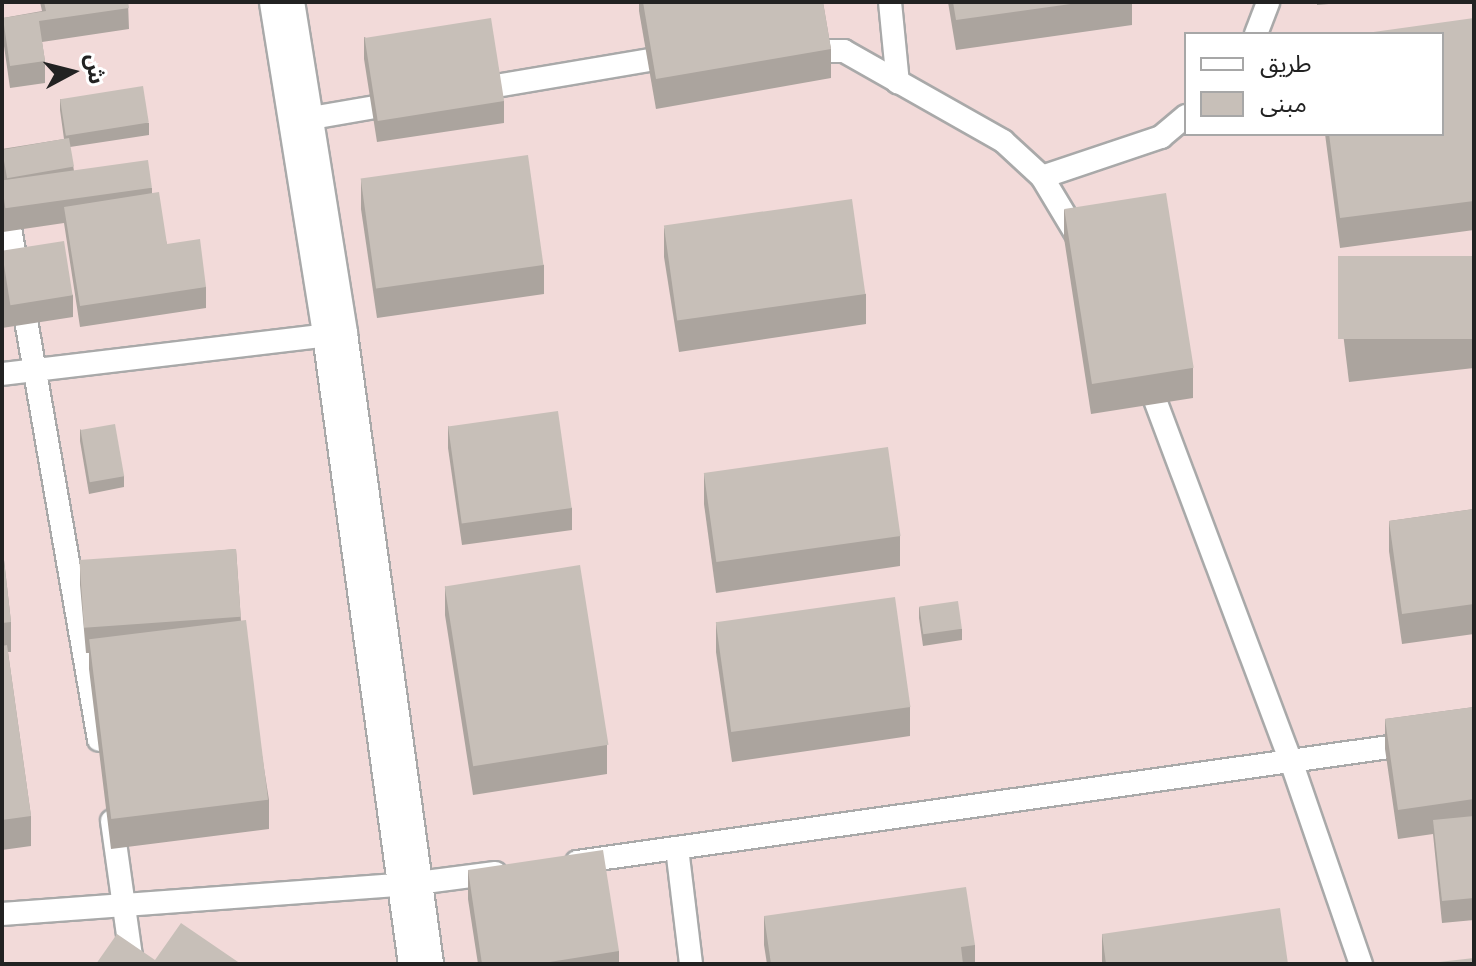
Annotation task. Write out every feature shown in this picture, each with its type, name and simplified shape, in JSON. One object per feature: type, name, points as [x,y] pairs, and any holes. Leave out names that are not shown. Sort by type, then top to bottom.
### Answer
[{"type":"street","points":[[282,2],[335,334],[421,964]]},
{"type":"lane","points":[[890,2],[898,83]]},
{"type":"lane","points":[[1257,32],[1268,2]]},
{"type":"lane","points":[[454,93],[700,51]]},
{"type":"lane","points":[[787,51],[844,51],[1003,141],[1042,177],[1089,254]]},
{"type":"lane","points":[[300,120],[423,99]]},
{"type":"lane","points":[[1042,177],[1161,137],[1184,118]]},
{"type":"lane","points":[[2,182],[37,369],[104,768]]},
{"type":"lane","points":[[2,374],[335,334]]},
{"type":"lane","points":[[1136,354],[1291,761],[1361,964]]},
{"type":"lane","points":[[551,865],[1474,735]]},
{"type":"lane","points":[[109,799],[132,964]]},
{"type":"lane","points":[[677,848],[691,964]]},
{"type":"lane","points":[[2,914],[410,884],[520,869]]},
{"type":"shaded area","points":[[2,2],[1474,2],[1474,964],[2,964]]},
{"type":"building","points":[[44,2],[128,2],[129,8],[39,21],[45,61],[10,66],[3,18],[46,11]]},
{"type":"building","points":[[643,2],[823,2],[831,49],[656,79]]},
{"type":"building","points":[[953,2],[1085,2],[956,20]]},
{"type":"building","points":[[491,18],[504,101],[378,121],[365,38]]},
{"type":"building","points":[[1474,18],[1474,201],[1340,218],[1329,136],[1444,136],[1444,32],[1373,32]]},
{"type":"building","points":[[143,86],[149,123],[66,136],[60,99]]},
{"type":"building","points":[[69,138],[74,167],[7,178],[2,150]]},
{"type":"building","points":[[528,155],[543,265],[376,288],[361,179]]},
{"type":"building","points":[[148,160],[152,188],[5,208],[2,181]]},
{"type":"building","points":[[159,192],[167,244],[200,239],[206,287],[80,306],[64,207]]},
{"type":"building","points":[[1166,193],[1194,368],[1092,384],[1064,209]]},
{"type":"building","points":[[852,199],[865,294],[677,321],[664,225]]},
{"type":"building","points":[[64,241],[73,295],[10,305],[2,251]]},
{"type":"building","points":[[1338,256],[1474,256],[1474,339],[1338,339]]},
{"type":"building","points":[[558,411],[572,508],[462,523],[448,426]]},
{"type":"building","points":[[115,424],[124,476],[90,482],[81,430]]},
{"type":"building","points":[[888,447],[901,536],[716,562],[704,473]]},
{"type":"building","points":[[1474,509],[1474,604],[1402,614],[1389,521]]},
{"type":"building","points":[[2,542],[11,622],[2,623]]},
{"type":"building","points":[[236,549],[241,617],[84,628],[79,560]]},
{"type":"building","points":[[580,565],[608,745],[473,766],[445,586]]},
{"type":"building","points":[[895,597],[910,707],[731,732],[716,622]]},
{"type":"building","points":[[958,601],[962,629],[923,634],[919,606]]},
{"type":"building","points":[[246,620],[268,800],[111,819],[89,639]]},
{"type":"building","points":[[7,645],[31,816],[2,820],[2,646]]},
{"type":"building","points":[[1474,707],[1474,799],[1398,810],[1385,719]]},
{"type":"building","points":[[1474,816],[1474,898],[1442,901],[1433,820]]},
{"type":"building","points":[[603,850],[619,951],[537,964],[482,964],[468,870]]},
{"type":"building","points":[[966,887],[975,945],[961,947],[963,964],[771,964],[764,916]]},
{"type":"building","points":[[1280,908],[1288,964],[1106,964],[1102,934]]},
{"type":"building","points":[[181,923],[241,964],[96,964],[117,934],[155,960]]},
{"type":"building","points":[[1474,958],[1474,964],[1439,962]]}]
